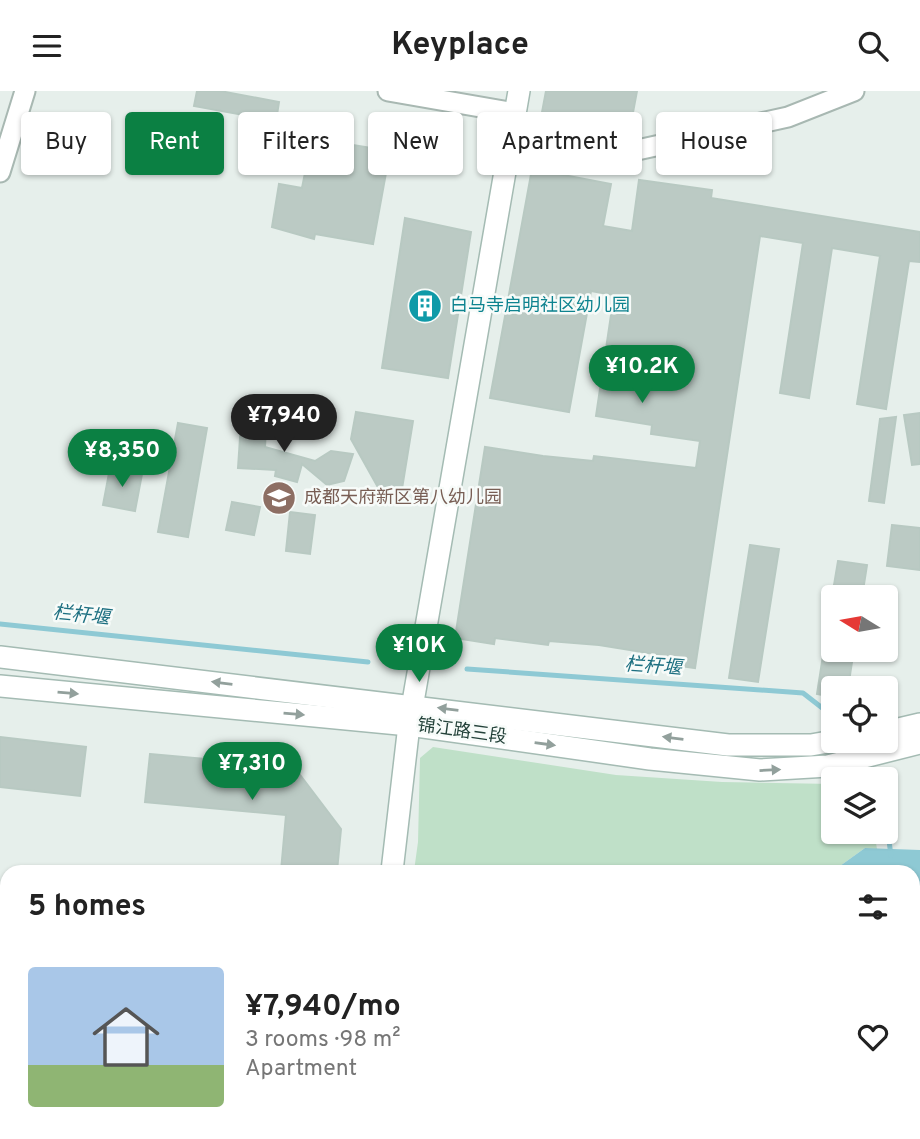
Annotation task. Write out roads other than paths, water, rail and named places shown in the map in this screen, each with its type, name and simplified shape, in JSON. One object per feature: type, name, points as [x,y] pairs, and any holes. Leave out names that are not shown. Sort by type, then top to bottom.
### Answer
[{"type":"main road","points":[[515,112],[519,91]]},
{"type":"main road","points":[[393,865],[412,715],[504,175]]},
{"type":"main road","name":"锦江路三段","points":[[0,657],[412,715],[650,759],[760,771],[828,766],[920,743]]},
{"type":"main road","name":"锦江路三段","points":[[0,687],[412,715],[728,745],[821,743]]},
{"type":"main road","points":[[898,729],[920,724]]},
{"type":"street","points":[[0,172],[25,91]]},
{"type":"street","points":[[388,91],[509,112]]},
{"type":"street","points":[[642,149],[788,117],[854,91]]},
{"type":"water","points":[[865,848],[920,850],[920,865],[841,865]]},
{"type":"waterway","name":"栏杆堰","points":[[0,624],[368,662]]},
{"type":"waterway","name":"栏杆堰","points":[[467,669],[803,693],[821,707]]},
{"type":"waterway","name":"栏杆堰","points":[[889,844],[891,856]]},
{"type":"place","name":"白马寺启明社区幼儿园","points":[[425,306]]},
{"type":"place","name":"成都天府新区第八幼儿园","points":[[279,498]]}]
